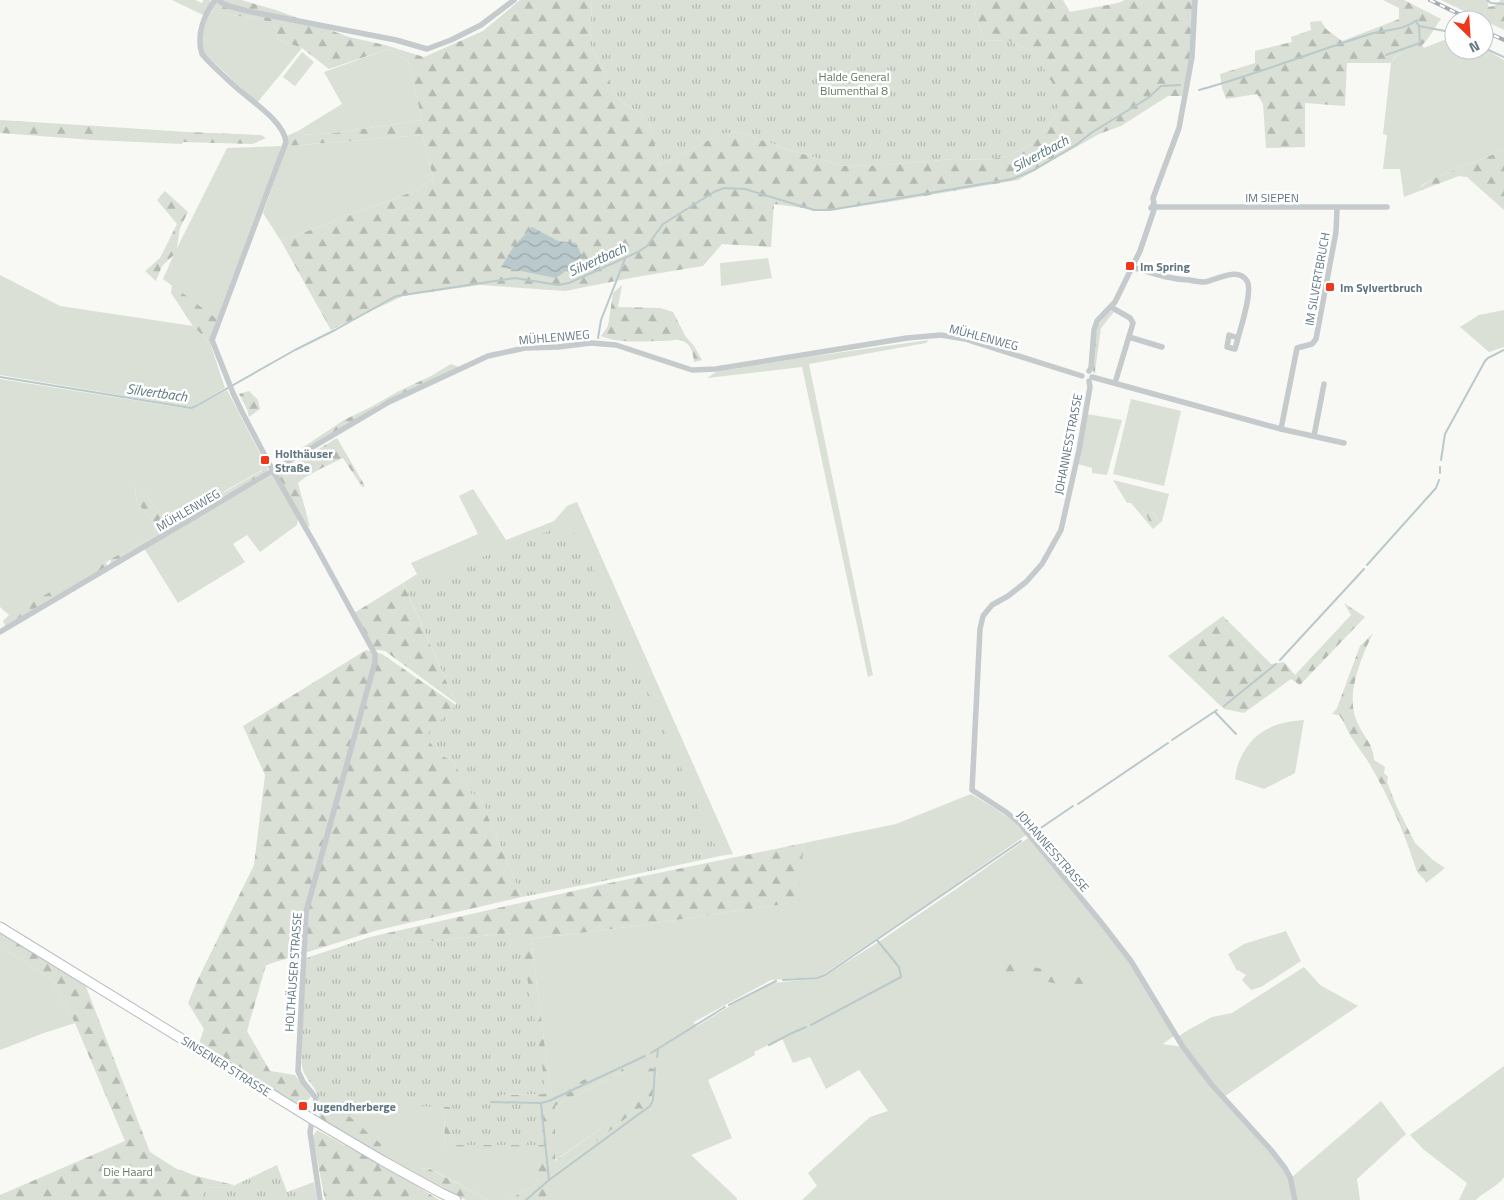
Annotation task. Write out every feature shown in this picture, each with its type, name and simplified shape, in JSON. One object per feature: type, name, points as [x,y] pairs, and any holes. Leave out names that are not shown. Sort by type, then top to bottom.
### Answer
[{"type":"main road","name":"SINSENER STRASSE","points":[[0,927],[312,1119],[383,1161],[456,1200]]},
{"type":"street","points":[[217,0],[225,5],[247,12],[396,40],[426,49],[451,40],[481,25],[514,0]]},
{"type":"street","name":"HOLTHÄUSER STRASSE","points":[[217,0],[208,11],[200,35],[202,54],[270,116],[286,136],[286,142],[212,340],[233,393],[273,471],[375,654],[375,662],[306,912],[298,1071],[303,1082],[316,1098],[310,1132],[320,1200]]},
{"type":"street","name":"JOHANNESSTRASSE","points":[[1195,0],[1192,57],[1179,128],[1153,198],[1155,207],[1140,251],[1114,302],[1097,321],[1094,330],[1090,387],[1079,450],[1061,530],[1042,564],[1026,582],[1008,596],[992,605],[983,616],[980,629],[972,790],[1006,812],[1020,824],[1100,921],[1131,961],[1183,1047],[1212,1085],[1286,1168],[1296,1200]]},
{"type":"street","name":"IM SIEPEN","points":[[1155,207],[1387,208]]},
{"type":"street","name":"IM SILVERTBRUCH","points":[[1281,429],[1297,348],[1312,344],[1316,339],[1336,232],[1337,208]]},
{"type":"street","points":[[1132,267],[1170,279],[1204,282],[1231,274],[1241,275],[1248,282],[1249,290],[1238,338]]},
{"type":"street","points":[[1111,307],[1130,318],[1132,322],[1115,383]]},
{"type":"street","name":"MÜHLENWEG","points":[[0,632],[389,402],[488,356],[525,348],[591,343],[616,345],[692,370],[716,369],[907,338],[941,336],[965,340],[1082,376],[1084,380],[1090,377],[1115,383],[1281,429],[1344,443]]},
{"type":"street","points":[[1129,337],[1162,347]]},
{"type":"street","points":[[1314,436],[1324,384]]},
{"type":"green space","points":[[172,0],[195,0],[202,3],[203,0],[210,0],[210,5],[205,16]]},
{"type":"green space","points":[[217,0],[241,0],[276,10],[349,37],[385,45],[424,57],[483,31],[520,0],[592,0],[590,44],[620,101],[648,118],[660,165],[720,134],[740,132],[790,150],[844,166],[884,165],[954,159],[985,160],[1008,156],[1028,146],[1044,131],[1058,112],[1057,93],[1035,53],[1007,40],[985,41],[976,18],[974,0],[1063,0],[1070,12],[1125,0],[1195,0],[1191,57],[1182,96],[1168,96],[1121,126],[1099,134],[1018,180],[825,211],[774,204],[771,247],[722,244],[703,266],[565,291],[480,285],[403,296],[331,330],[281,241],[420,189],[433,178],[423,135],[287,146],[287,136],[298,131],[300,135],[335,133],[422,120],[408,61],[388,49],[329,69],[302,48],[279,40],[273,22],[209,11]]},
{"type":"green space","name":"Halde General Blumenthal 8","points":[[592,0],[974,0],[976,18],[985,41],[1007,40],[1035,53],[1058,93],[1058,112],[1044,131],[1028,146],[1008,156],[985,160],[954,159],[884,165],[844,166],[790,150],[740,132],[720,134],[660,165],[648,118],[620,101],[590,44]]},
{"type":"green space","points":[[1383,0],[1404,0],[1441,19],[1424,43],[1397,56],[1391,63],[1347,63],[1345,106],[1305,103],[1305,147],[1266,148],[1263,104],[1257,94],[1226,99],[1220,74],[1255,63],[1255,51],[1292,42],[1291,37],[1311,30],[1310,22],[1321,21],[1326,29],[1342,41],[1399,19],[1399,8]]},
{"type":"green space","points":[[1441,0],[1489,0],[1486,10],[1462,10]]},
{"type":"green space","points":[[1501,0],[1504,0],[1504,30],[1494,25],[1494,10],[1486,10],[1488,7],[1494,6]]},
{"type":"green space","points":[[209,11],[273,22],[279,40],[302,48],[257,103],[203,52],[201,41]]},
{"type":"green space","points":[[1444,40],[1444,60],[1494,60],[1494,54],[1504,60],[1504,150],[1432,179],[1421,186],[1422,190],[1404,197],[1400,169],[1383,169],[1387,135],[1383,134],[1391,63],[1393,59],[1405,51],[1422,45],[1424,48]]},
{"type":"green space","points":[[388,49],[408,61],[422,120],[335,133],[300,135],[298,131],[342,104],[324,72]]},
{"type":"green space","points":[[302,52],[314,62],[295,86],[283,77]]},
{"type":"green space","points":[[0,120],[96,126],[93,140],[0,133]]},
{"type":"green space","points":[[96,126],[187,132],[182,144],[93,140]]},
{"type":"green space","points":[[187,132],[261,135],[266,138],[253,144],[182,142]]},
{"type":"green space","points":[[423,135],[433,178],[420,189],[281,241],[263,213],[287,146]]},
{"type":"green space","points":[[281,146],[217,319],[163,279],[227,148]]},
{"type":"green space","points":[[1504,150],[1504,210],[1467,177],[1459,176],[1422,190],[1421,187],[1432,179]]},
{"type":"green space","points":[[165,191],[188,212],[180,228],[176,253],[162,266],[156,281],[145,271],[160,258],[177,224],[157,200]]},
{"type":"green space","points":[[768,258],[772,278],[721,286],[720,263]]},
{"type":"green space","points":[[0,275],[60,306],[193,326],[210,343],[225,388],[190,407],[0,375]]},
{"type":"green space","points":[[172,285],[217,319],[210,343],[193,326],[171,293]]},
{"type":"green space","points":[[622,285],[618,307],[660,308],[673,312],[686,337],[702,360],[694,362],[691,348],[687,343],[680,340],[640,342],[608,339],[601,336],[608,326],[613,293]]},
{"type":"green space","points":[[1504,310],[1504,347],[1489,352],[1460,327],[1479,315]]},
{"type":"green space","points":[[1112,311],[1114,312],[1101,328],[1095,372],[1097,374],[1093,372],[1095,338],[1098,325]]},
{"type":"green space","points":[[929,340],[926,343],[809,364],[873,675],[868,677],[802,367],[707,378],[716,372]]},
{"type":"green space","points":[[451,364],[459,367],[378,405],[290,460],[302,448],[344,420]]},
{"type":"green space","points":[[0,379],[190,409],[227,390],[268,469],[266,475],[262,470],[223,492],[226,497],[208,506],[206,503],[170,525],[141,489],[134,486],[137,502],[155,525],[154,536],[9,615],[0,607]]},
{"type":"green space","points":[[249,391],[258,400],[260,409],[249,417],[239,394]]},
{"type":"green space","points":[[1131,399],[1181,411],[1164,486],[1113,474]]},
{"type":"green space","points":[[1087,414],[1122,420],[1107,475],[1092,473],[1092,468],[1078,464]]},
{"type":"green space","points":[[337,438],[365,486],[362,487],[343,458],[304,478],[298,483],[310,527],[305,524],[277,474]]},
{"type":"green space","points":[[263,470],[266,475],[226,497],[223,493]]},
{"type":"green space","points":[[273,474],[298,519],[297,525],[260,552],[247,535],[233,544],[245,562],[178,603],[144,548]]},
{"type":"green space","points":[[1113,480],[1169,494],[1162,521],[1160,523],[1154,513],[1128,494],[1146,514],[1153,529],[1131,503],[1127,503]]},
{"type":"green space","points":[[134,485],[141,489],[170,525],[206,503],[208,506],[110,565],[111,559],[154,536],[155,525],[137,502]]},
{"type":"green space","points":[[1130,488],[1148,505],[1160,523],[1153,529],[1146,514],[1127,494]]},
{"type":"green space","points":[[473,489],[506,540],[554,521],[567,506],[577,502],[733,854],[720,856],[405,587],[403,583],[417,574],[411,563],[478,534],[459,496]]},
{"type":"green space","points":[[552,530],[578,534],[720,856],[522,897],[478,793],[472,795],[453,761],[439,754],[425,736],[456,703],[405,587]]},
{"type":"green space","points":[[106,561],[107,566],[5,626],[3,621],[9,615]]},
{"type":"green space","points":[[403,583],[456,703],[385,651],[372,649],[354,613]]},
{"type":"green space","points":[[1344,603],[1365,617],[1300,685],[1291,679],[1244,713],[1224,709],[1168,656],[1223,616],[1271,664],[1284,662],[1295,675],[1351,615]]},
{"type":"green space","points":[[1373,633],[1356,677],[1353,700],[1354,711],[1357,722],[1370,745],[1374,760],[1385,767],[1384,773],[1388,777],[1387,782],[1396,805],[1415,843],[1433,860],[1445,868],[1426,883],[1417,872],[1396,816],[1376,776],[1339,715],[1332,714],[1337,708],[1360,646]]},
{"type":"green space","points":[[366,650],[382,654],[456,705],[439,754],[453,761],[472,795],[478,793],[522,897],[378,930],[266,965],[247,1031],[270,1071],[295,1075],[311,1097],[300,1107],[199,1043],[204,1029],[188,1003],[254,865],[265,775],[243,726]]},
{"type":"green space","points":[[1304,720],[1295,773],[1264,789],[1235,779],[1237,766],[1245,749],[1258,735],[1283,723]]},
{"type":"green space","points":[[971,794],[1007,817],[1026,835],[824,974],[816,977],[771,980],[694,1022],[696,1027],[773,983],[821,978],[877,943],[1028,838],[1130,961],[1175,1035],[1163,1044],[1183,1047],[1285,1168],[1295,1200],[802,1200],[817,1186],[808,1173],[870,1117],[888,1111],[859,1070],[826,1089],[810,1057],[793,1063],[782,1038],[754,1052],[755,1055],[708,1080],[732,1138],[691,1155],[737,1200],[546,1200],[549,1178],[639,1108],[648,1116],[657,1070],[648,1069],[645,1098],[554,1161],[555,1106],[624,1071],[620,1065],[552,1095],[531,939],[797,902],[804,843],[896,824]]},
{"type":"green space","points":[[804,843],[798,902],[531,939],[552,1094],[620,1064],[624,1071],[555,1106],[555,1161],[644,1098],[648,1068],[657,1069],[648,1117],[639,1108],[549,1178],[546,1200],[508,1200],[537,1184],[540,1151],[445,1151],[444,1106],[451,1107],[452,1144],[544,1144],[497,1100],[501,1095],[545,1094],[512,933],[415,943],[394,937],[370,937],[600,885]]},
{"type":"green space","name":"Die Haard","points":[[0,931],[85,984],[150,1152],[175,1168],[196,1176],[234,1185],[229,1188],[206,1187],[200,1200],[0,1200],[0,1195],[125,1141],[75,1023],[51,979],[0,946]]},
{"type":"green space","points":[[1286,931],[1301,961],[1261,987],[1251,990],[1242,980],[1246,975],[1237,971],[1228,954],[1244,944]]},
{"type":"green space","points":[[512,933],[521,942],[542,1063],[545,1094],[501,1095],[497,1100],[540,1101],[544,1145],[452,1145],[450,1107],[320,1104],[317,1092],[305,1075],[302,1066],[301,1026],[306,958],[370,937],[394,937],[415,943]]},
{"type":"green space","points":[[0,946],[51,979],[75,1023],[0,1050]]},
{"type":"green space","points":[[1006,961],[1092,980],[1090,990],[1002,973]]},
{"type":"green space","points":[[1304,967],[1320,985],[1358,1006],[1225,1096],[1213,1084],[1178,1037],[1212,1017],[1232,1013]]},
{"type":"green space","points":[[1504,1066],[1504,1177],[1498,1184],[1476,1200],[1459,1200],[1467,1183],[1423,1149],[1410,1135]]},
{"type":"green space","points":[[1381,1101],[1406,1134],[1357,1179],[1360,1200],[1297,1200],[1292,1177]]},
{"type":"green space","points":[[320,1104],[408,1106],[409,1114],[348,1115],[382,1145],[376,1153],[319,1119]]},
{"type":"green space","points":[[408,1106],[444,1106],[445,1151],[541,1151],[537,1184],[508,1200],[489,1200],[429,1168],[407,1170],[376,1153],[381,1145],[348,1115],[408,1114]]},
{"type":"green space","points":[[317,1130],[405,1178],[439,1200],[325,1200],[313,1136]]},
{"type":"green space","points":[[277,1165],[287,1192],[314,1182],[317,1200],[200,1200],[206,1187],[229,1188]]},
{"type":"green space","points":[[428,1168],[489,1200],[466,1200],[441,1189],[407,1170]]},
{"type":"water","points":[[532,227],[558,241],[576,243],[582,256],[573,266],[556,278],[501,267],[514,246]]},
{"type":"waterway","name":"Silvertbach","points":[[1487,0],[1491,3],[1504,4]]},
{"type":"waterway","name":"Silvertbach","points":[[1199,90],[1370,34],[1406,26],[1417,20]]},
{"type":"waterway","points":[[1416,21],[1419,26],[1444,31]]},
{"type":"waterway","points":[[1386,55],[1420,43],[1419,26]]},
{"type":"waterway","points":[[1494,52],[1504,57]]},
{"type":"waterway","name":"Silvertbach","points":[[0,377],[191,408],[396,296],[515,278],[558,285],[569,283],[638,252],[647,246],[663,224],[714,192],[724,188],[745,189],[814,210],[830,210],[1012,179],[1034,170],[1076,145],[1091,133],[1148,98],[1161,86],[1180,85]]},
{"type":"waterway","points":[[598,338],[601,320],[625,259]]},
{"type":"waterway","points":[[1441,460],[1445,434],[1485,361],[1504,350]]},
{"type":"waterway","points":[[1440,467],[1440,473]]},
{"type":"waterway","points":[[1367,565],[1436,488],[1439,480]]},
{"type":"waterway","points":[[1280,660],[1364,569]]},
{"type":"waterway","points":[[1224,706],[1276,664]]},
{"type":"waterway","points":[[1172,740],[1217,710]]},
{"type":"waterway","points":[[1215,712],[1236,734]]},
{"type":"waterway","points":[[1078,804],[1168,743]]},
{"type":"waterway","points":[[1032,834],[1073,806]]},
{"type":"waterway","points":[[783,980],[817,978],[825,975],[1021,841]]},
{"type":"waterway","points":[[811,1025],[901,977],[899,967],[877,940]]},
{"type":"waterway","points":[[729,1005],[776,981]]},
{"type":"waterway","points":[[651,1053],[725,1007]]},
{"type":"waterway","points":[[769,1045],[806,1027]]},
{"type":"waterway","points":[[657,1057],[658,1050]]},
{"type":"waterway","points":[[491,1102],[541,1103],[549,1101],[645,1056]]},
{"type":"waterway","points":[[526,1200],[549,1180],[650,1106],[653,1100],[655,1068]]},
{"type":"waterway","points":[[541,1103],[549,1180]]},
{"type":"railway","points":[[1430,0],[1450,10]]},
{"type":"railway","points":[[1494,36],[1504,40]]},
{"type":"place","name":"Im Spring","points":[[1130,266]]},
{"type":"place","name":"Im Sylvertbruch","points":[[1330,287]]},
{"type":"place","name":"Holthäuser Straße","points":[[265,460]]},
{"type":"place","name":"Jugendherberge","points":[[303,1106]]}]
